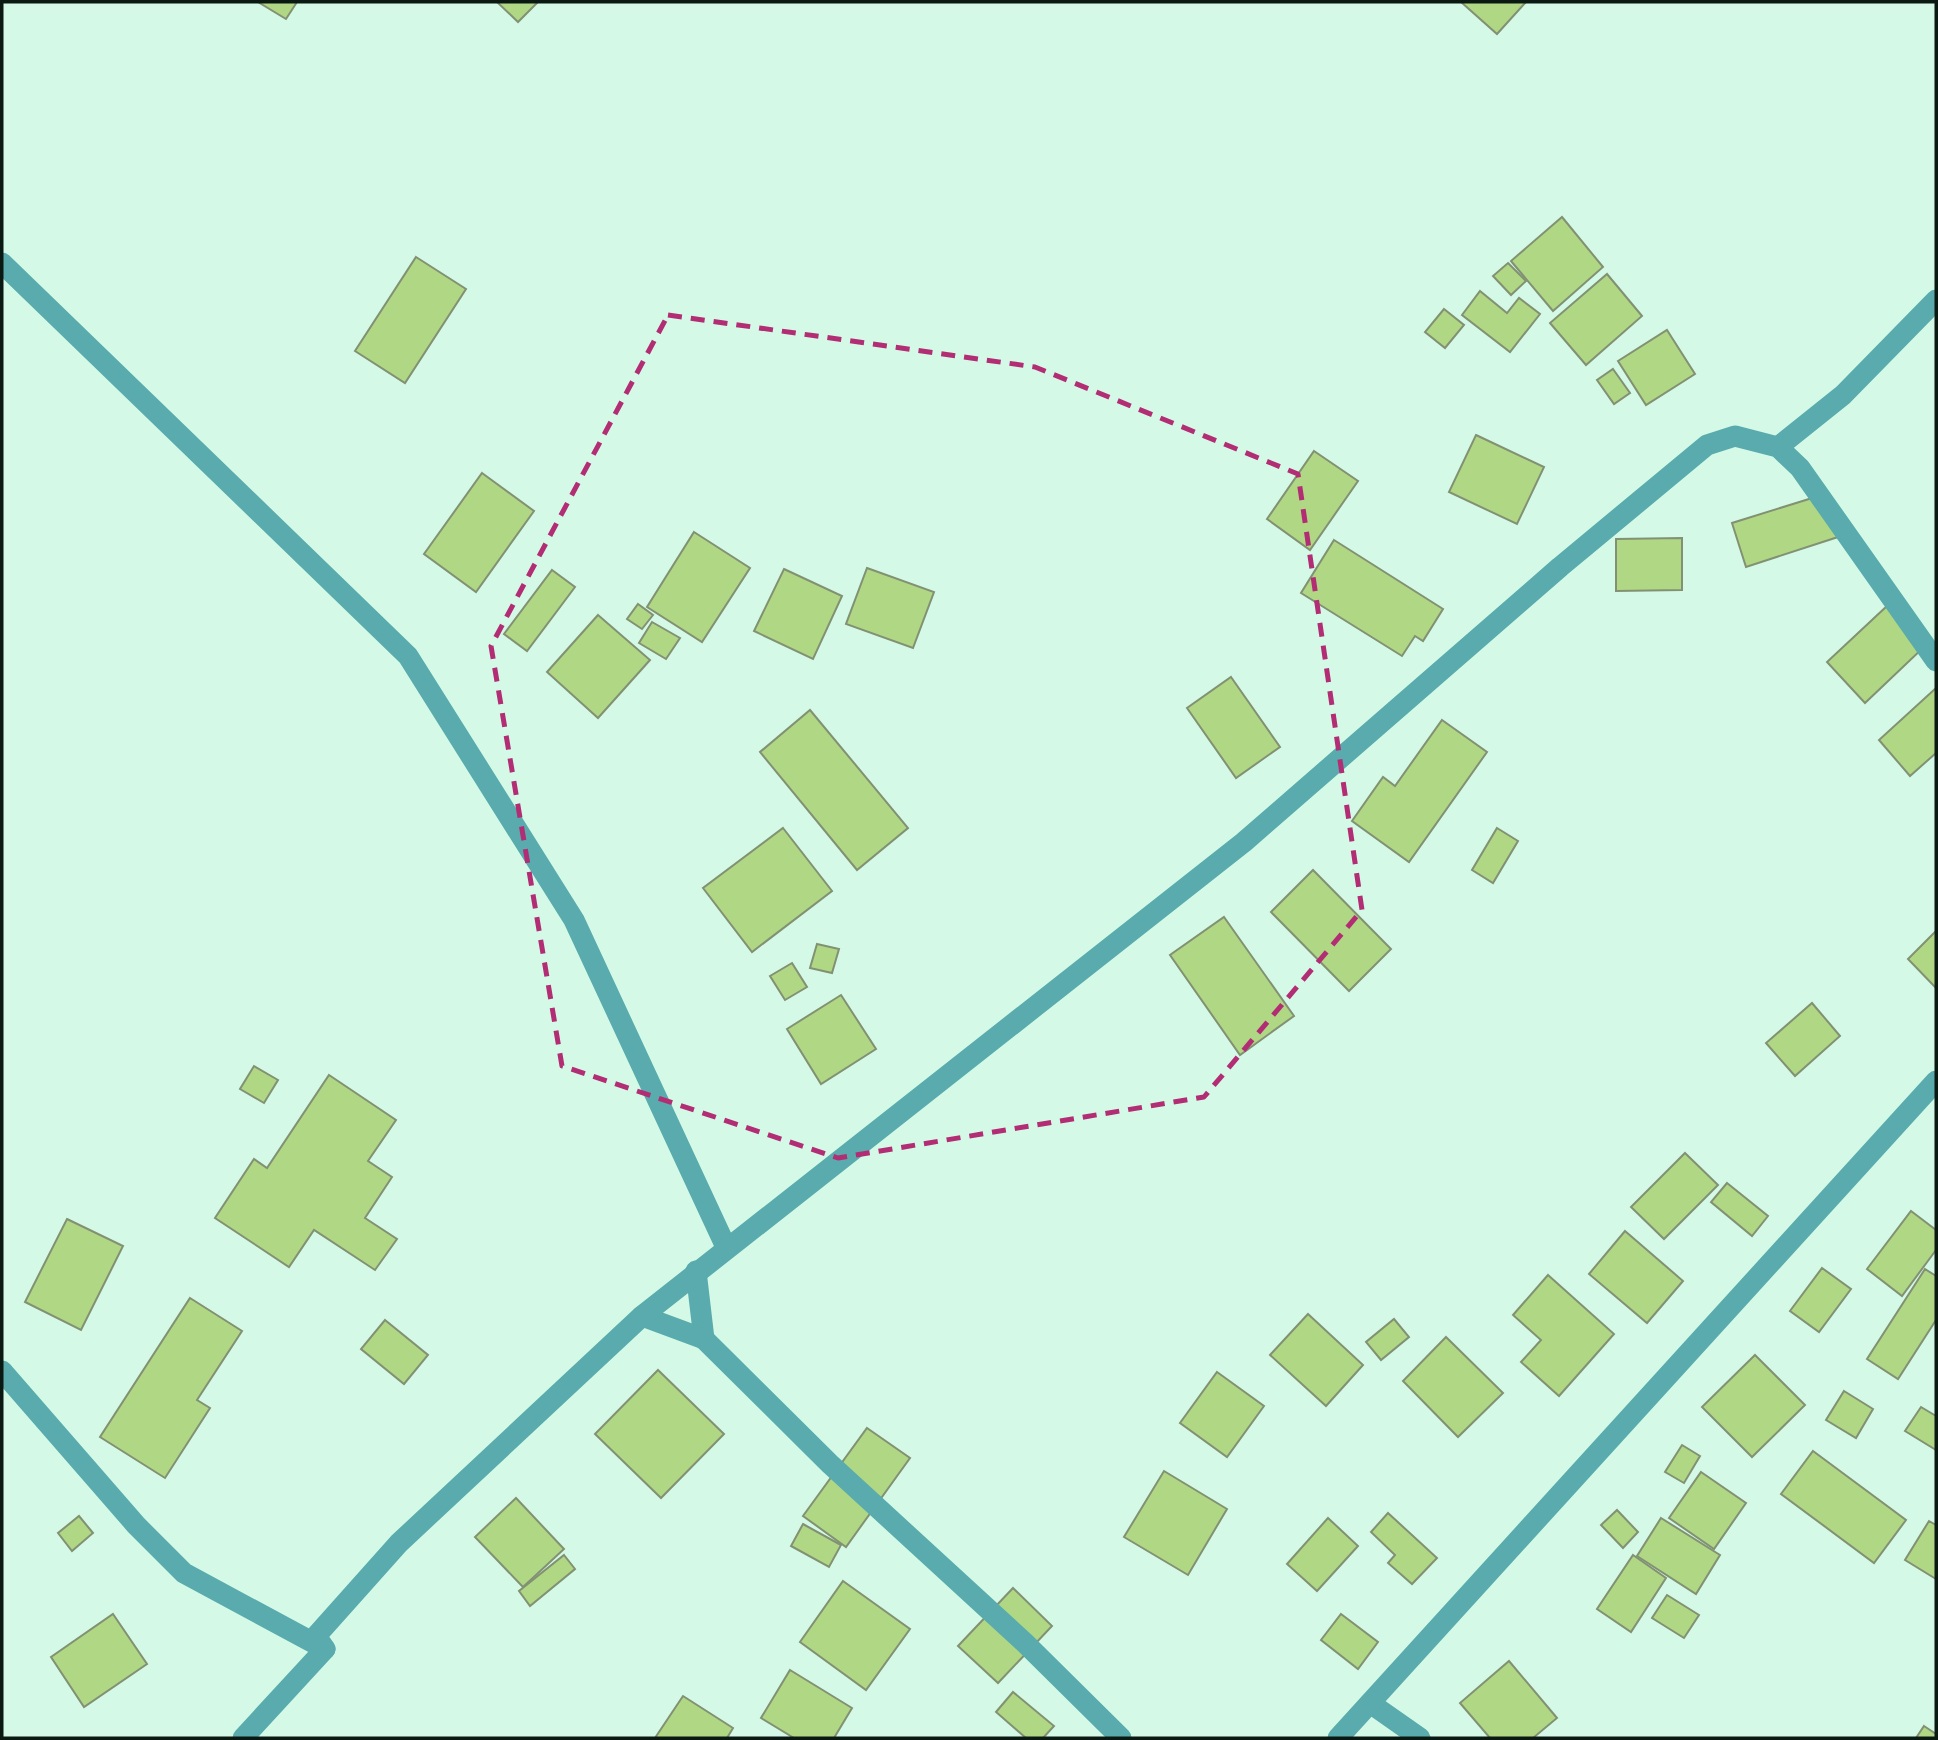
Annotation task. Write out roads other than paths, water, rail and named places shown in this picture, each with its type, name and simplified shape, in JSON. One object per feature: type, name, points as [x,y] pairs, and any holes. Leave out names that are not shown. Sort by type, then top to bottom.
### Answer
[{"type":"street","points":[[2,263],[408,656],[573,920],[726,1247]]},
{"type":"street","points":[[1778,447],[1843,396],[1936,300]]},
{"type":"street","points":[[325,1649],[316,1636],[399,1543],[642,1315],[1244,842],[1560,567],[1707,445],[1735,436],[1778,447],[1800,468],[1936,660]]},
{"type":"street","points":[[1338,1738],[1936,1081]]},
{"type":"street","points":[[696,1271],[704,1339]]},
{"type":"street","points":[[642,1315],[704,1339],[830,1464],[1025,1643],[1121,1738]]},
{"type":"street","points":[[2,1371],[136,1525],[184,1573],[325,1649]]},
{"type":"street","points":[[243,1738],[325,1649]]},
{"type":"street","points":[[1370,1703],[1420,1738]]}]
